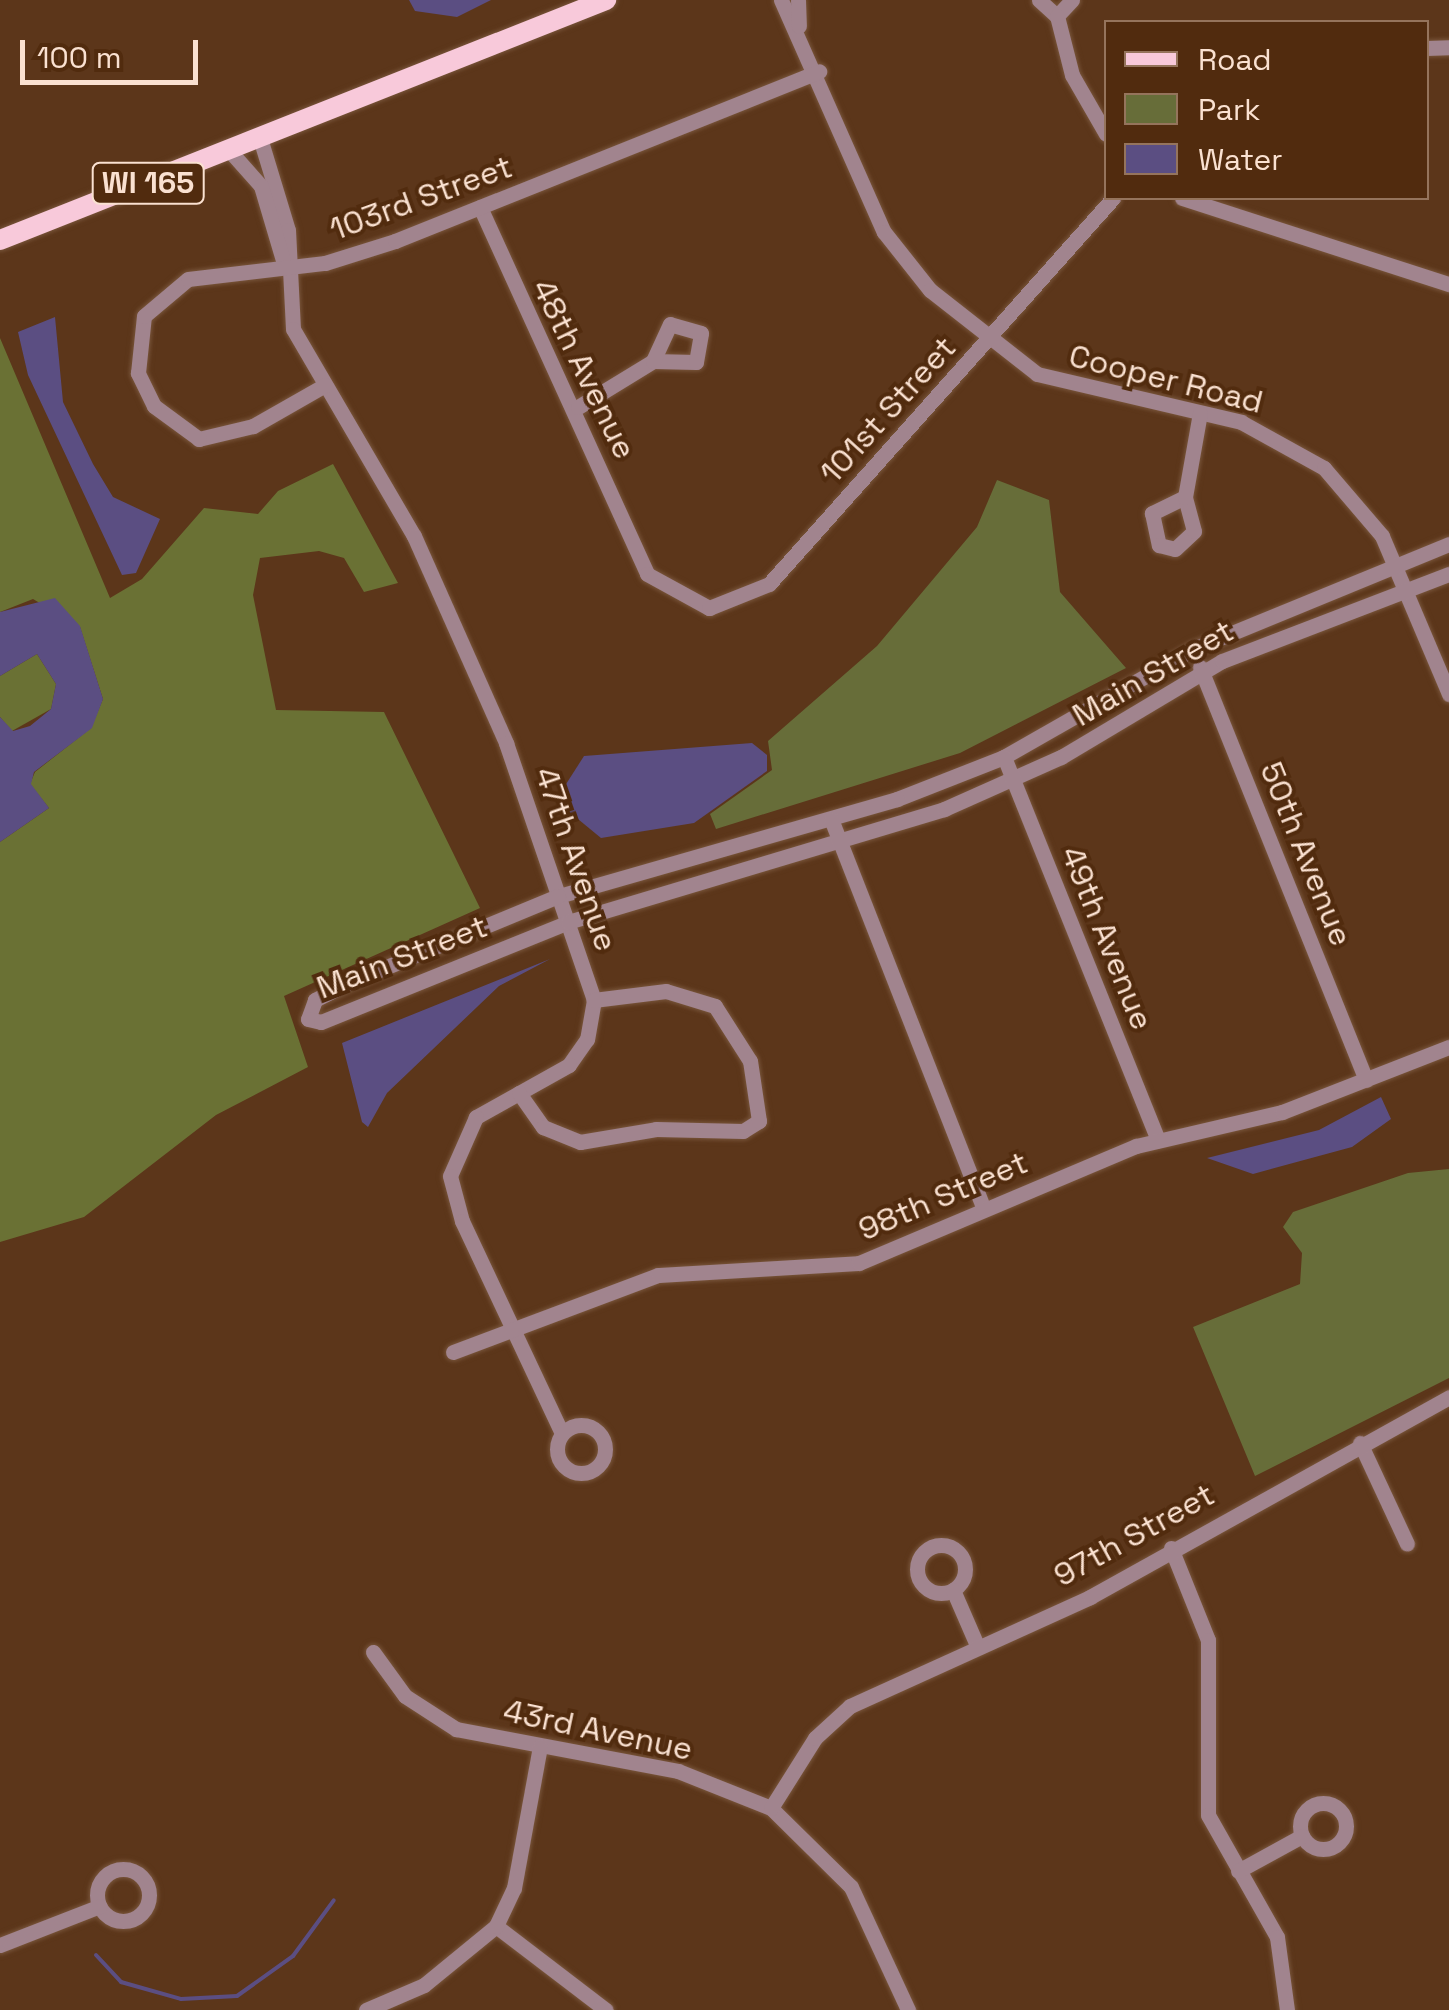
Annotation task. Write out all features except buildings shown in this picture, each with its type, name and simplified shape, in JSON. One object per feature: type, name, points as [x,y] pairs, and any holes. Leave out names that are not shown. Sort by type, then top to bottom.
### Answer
[{"type":"main road","name":"WI 165","points":[[0,240],[34,230],[606,0]]},
{"type":"main road","name":"WI 165","points":[[0,252],[34,230]]},
{"type":"street","name":"Cooper Road","points":[[781,0],[799,26],[898,254],[988,340],[1072,387],[1200,413],[1270,433],[1324,468],[1367,512],[1406,587],[1449,694]]},
{"type":"street","name":"Cooper Road","points":[[798,0],[799,26]]},
{"type":"street","points":[[1039,0],[1057,16],[1072,75],[1104,131]]},
{"type":"street","points":[[1057,16],[1072,0]]},
{"type":"street","name":"103rd Street","points":[[324,385],[253,426],[199,438],[154,406],[138,373],[144,316],[161,296],[188,279],[325,263],[480,207],[819,71]]},
{"type":"street","points":[[260,138],[288,230],[285,267]]},
{"type":"street","points":[[229,150],[260,186],[285,267]]},
{"type":"street","name":"101st Street","points":[[678,599],[709,608],[753,597],[1111,200]]},
{"type":"street","points":[[1188,200],[1449,284],[1449,292]]},
{"type":"street","name":"48th Avenue","points":[[480,207],[529,326],[578,407],[642,564],[678,599]]},
{"type":"street","name":"47th Avenue","points":[[285,267],[293,329],[414,536],[506,743],[594,1000],[587,1039],[569,1065],[466,1128],[450,1176],[511,1326],[560,1431]]},
{"type":"street","points":[[578,407],[653,361]]},
{"type":"street","points":[[1185,497],[1200,413]]},
{"type":"street","name":"Main Street","points":[[1449,544],[1394,562],[1192,649],[1004,757],[831,819],[558,896],[346,984],[316,1000],[308,1019],[321,1022],[568,922],[840,843],[1014,780],[1202,672],[1406,587],[1449,574]]},
{"type":"street","name":"50th Avenue","points":[[1192,649],[1366,1080]]},
{"type":"street","name":"49th Avenue","points":[[1004,757],[1158,1140]]},
{"type":"street","points":[[831,819],[982,1205]]},
{"type":"street","points":[[519,1094],[543,1127],[580,1142],[656,1129],[743,1131],[759,1121],[750,1061],[715,1006],[666,991],[594,1000]]},
{"type":"street","name":"98th Street","points":[[452,1352],[511,1326],[658,1275],[860,1262],[982,1205],[1158,1140],[1266,1116],[1449,1047]]},
{"type":"street","name":"97th Street","points":[[770,1808],[829,1722],[976,1642],[1090,1597],[1171,1548],[1449,1397]]},
{"type":"street","points":[[1360,1443],[1407,1544]]},
{"type":"street","points":[[1171,1548],[1208,1640],[1202,1793],[1238,1872],[1282,1950],[1287,2010]]},
{"type":"street","points":[[952,1590],[976,1642]]},
{"type":"street","name":"43rd Avenue","points":[[374,1652],[405,1696],[456,1729],[678,1770],[770,1808],[851,1888],[908,2010]]},
{"type":"street","points":[[366,2010],[424,1985],[496,1926],[514,1888],[540,1746]]},
{"type":"street","points":[[1238,1872],[1302,1836]]},
{"type":"street","points":[[0,1944],[100,1906]]},
{"type":"street","points":[[496,1926],[606,2010]]},
{"type":"green space","points":[[0,338],[110,598],[142,579],[204,508],[258,514],[278,491],[333,464],[398,583],[364,592],[344,558],[319,551],[260,558],[253,595],[276,710],[384,712],[480,908],[284,996],[308,1067],[216,1115],[84,1217],[0,1242],[0,842],[49,808],[30,784],[35,772],[91,728],[103,699],[80,627],[33,599],[0,612]]},
{"type":"green space","points":[[997,480],[1049,500],[1060,592],[1126,668],[960,753],[716,829],[710,814],[772,770],[768,741],[877,646],[977,527]]},
{"type":"green space","points":[[37,654],[56,684],[51,709],[12,731],[0,717],[0,676]]},
{"type":"green space","points":[[1449,1169],[1449,1378],[1255,1476],[1193,1327],[1300,1284],[1302,1253],[1283,1227],[1293,1212],[1408,1173]]},
{"type":"water","points":[[409,0],[491,0],[457,17],[415,11]]},
{"type":"water","points":[[55,317],[63,402],[93,464],[113,497],[160,519],[136,573],[122,575],[28,375],[18,332]]},
{"type":"water","points":[[55,598],[80,626],[103,699],[92,728],[34,772],[31,784],[49,808],[0,842],[0,717],[13,731],[30,726],[51,709],[56,684],[37,654],[0,676],[0,612]]},
{"type":"water","points":[[752,743],[767,755],[767,771],[694,823],[601,838],[567,810],[561,792],[584,756]]},
{"type":"water","points":[[550,959],[499,986],[387,1093],[368,1127],[362,1122],[342,1043]]},
{"type":"water","points":[[1381,1097],[1391,1119],[1352,1147],[1253,1174],[1207,1158],[1319,1130]]},
{"type":"waterway","points":[[96,1955],[121,1982],[181,1999],[237,1996],[293,1956],[334,1900]]}]
